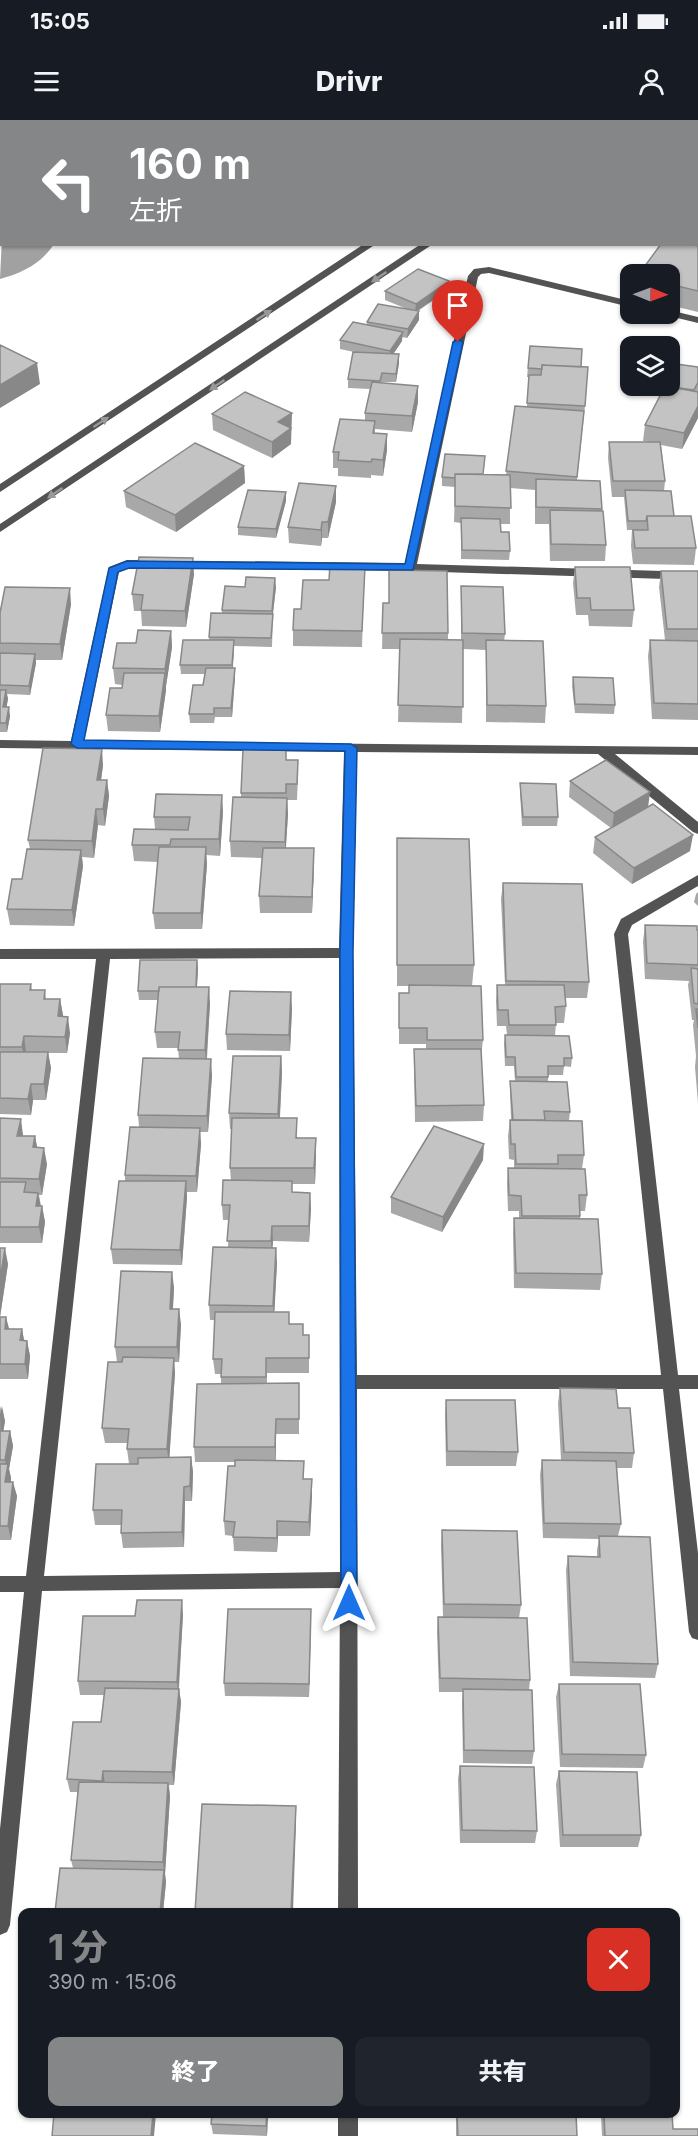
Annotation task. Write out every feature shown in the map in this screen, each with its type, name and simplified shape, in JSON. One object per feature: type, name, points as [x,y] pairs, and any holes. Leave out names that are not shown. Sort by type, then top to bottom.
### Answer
[{"type":"street","points":[[0,489],[368,246]]},
{"type":"street","points":[[0,529],[425,246]]},
{"type":"street","points":[[410,567],[473,276],[478,271],[489,270],[620,302]]},
{"type":"street","points":[[680,316],[698,320]]},
{"type":"street","points":[[77,744],[113,570],[127,564],[410,567],[698,576]]},
{"type":"street","points":[[0,744],[698,751]]},
{"type":"street","points":[[348,1908],[349,1382],[346,952],[351,748]]},
{"type":"street","points":[[602,750],[698,829]]},
{"type":"street","points":[[698,879],[626,922],[621,934],[698,1632]]},
{"type":"street","points":[[0,954],[346,952]]},
{"type":"street","points":[[0,1925],[34,1584],[103,955]]},
{"type":"street","points":[[349,1382],[698,1382]]},
{"type":"street","points":[[0,1584],[349,1580]]},
{"type":"street","points":[[348,2118],[348,2136]]},
{"type":"building","points":[[660,246],[698,246],[698,291],[680,287],[680,264],[646,264]]},
{"type":"building","points":[[418,269],[449,281],[416,304],[385,291]]},
{"type":"building","points":[[378,304],[419,311],[408,329],[367,322]]},
{"type":"building","points":[[353,322],[403,332],[390,351],[340,340]]},
{"type":"building","points":[[0,345],[37,363],[0,385]]},
{"type":"building","points":[[530,346],[582,349],[581,367],[542,365],[542,369],[528,368]]},
{"type":"building","points":[[353,352],[399,354],[396,374],[382,373],[380,381],[348,379]]},
{"type":"building","points":[[542,365],[588,367],[585,406],[527,403],[529,375],[541,375]]},
{"type":"building","points":[[680,365],[698,367],[698,384],[694,390],[680,388]]},
{"type":"building","points":[[372,382],[418,386],[412,416],[365,413]]},
{"type":"building","points":[[680,389],[698,392],[698,406],[684,433],[645,425],[660,396],[680,396]]},
{"type":"building","points":[[245,392],[292,413],[278,422],[291,428],[272,442],[212,414]]},
{"type":"building","points":[[515,406],[584,411],[577,477],[506,471]]},
{"type":"building","points":[[340,419],[375,421],[373,433],[387,434],[383,460],[372,459],[371,462],[338,460],[339,452],[333,452]]},
{"type":"building","points":[[609,442],[660,442],[665,481],[613,481]]},
{"type":"building","points":[[195,443],[244,466],[175,515],[124,491]]},
{"type":"building","points":[[445,454],[485,456],[483,474],[455,474],[455,478],[442,477]]},
{"type":"building","points":[[455,474],[510,475],[511,508],[455,506]]},
{"type":"building","points":[[536,479],[600,481],[602,509],[536,507]]},
{"type":"building","points":[[299,483],[336,486],[328,522],[322,522],[321,530],[288,527]]},
{"type":"building","points":[[248,490],[286,492],[276,529],[238,527]]},
{"type":"building","points":[[625,490],[671,491],[674,516],[647,516],[646,521],[628,521]]},
{"type":"building","points":[[550,510],[603,511],[606,545],[551,544]]},
{"type":"building","points":[[647,516],[691,516],[696,548],[635,548],[633,530],[648,530]]},
{"type":"building","points":[[461,518],[500,519],[501,532],[509,532],[510,551],[462,550]]},
{"type":"building","points":[[139,557],[193,558],[185,611],[141,610],[143,595],[132,594]]},
{"type":"building","points":[[330,565],[365,566],[362,631],[293,630],[294,609],[301,609],[303,580],[329,580]]},
{"type":"building","points":[[575,567],[630,567],[634,610],[591,610],[590,598],[577,598]]},
{"type":"building","points":[[389,570],[447,571],[448,633],[382,633],[383,603],[389,603]]},
{"type":"building","points":[[661,571],[698,571],[698,629],[667,629]]},
{"type":"building","points":[[246,577],[275,578],[272,611],[222,610],[225,586],[245,587]]},
{"type":"building","points":[[461,586],[503,587],[505,634],[462,633]]},
{"type":"building","points":[[5,587],[70,588],[60,644],[0,643],[0,613]]},
{"type":"building","points":[[211,613],[273,614],[271,638],[209,637]]},
{"type":"building","points":[[138,630],[171,631],[165,669],[113,668],[117,643],[136,643]]},
{"type":"building","points":[[400,639],[463,640],[463,707],[398,705]]},
{"type":"building","points":[[183,640],[234,640],[232,665],[180,665]]},
{"type":"building","points":[[486,640],[543,641],[546,706],[487,705]]},
{"type":"building","points":[[650,640],[698,641],[698,704],[654,703]]},
{"type":"building","points":[[0,653],[35,654],[29,686],[0,685]]},
{"type":"building","points":[[206,668],[235,668],[231,708],[214,708],[214,714],[189,714],[193,685],[203,685]]},
{"type":"building","points":[[124,673],[165,673],[159,716],[106,715],[110,688],[122,688]]},
{"type":"building","points":[[573,677],[613,678],[615,705],[575,704]]},
{"type":"building","points":[[0,690],[6,690],[3,707],[9,707],[6,723],[0,723]]},
{"type":"building","points":[[43,748],[102,749],[97,780],[107,780],[103,809],[96,809],[92,841],[28,840]]},
{"type":"building","points":[[243,749],[286,749],[286,760],[298,760],[297,784],[286,784],[286,793],[241,793]]},
{"type":"building","points":[[606,760],[650,792],[614,813],[570,781]]},
{"type":"building","points":[[520,783],[556,784],[558,817],[523,817]]},
{"type":"building","points":[[156,794],[222,795],[219,839],[171,839],[170,845],[132,845],[134,829],[188,830],[190,817],[154,817]]},
{"type":"building","points":[[233,797],[287,798],[285,842],[230,841]]},
{"type":"building","points":[[653,804],[693,835],[634,868],[595,837]]},
{"type":"building","points":[[397,838],[469,839],[474,965],[397,965]]},
{"type":"building","points":[[159,847],[206,847],[201,913],[153,913]]},
{"type":"building","points":[[263,848],[314,848],[312,897],[259,896]]},
{"type":"building","points":[[27,849],[81,850],[72,910],[7,909],[12,879],[22,879]]},
{"type":"building","points":[[503,883],[582,884],[589,982],[506,981]]},
{"type":"building","points":[[645,925],[697,926],[698,965],[647,963]]},
{"type":"building","points":[[140,960],[197,960],[196,987],[159,987],[159,991],[138,991]]},
{"type":"building","points":[[691,968],[698,969],[698,1004],[694,1003]]},
{"type":"building","points":[[0,984],[31,984],[30,990],[45,990],[44,999],[60,999],[58,1016],[68,1017],[65,1037],[24,1036],[22,1047],[0,1047]]},
{"type":"building","points":[[409,985],[481,986],[483,1040],[427,1040],[427,1028],[399,1028],[399,993],[409,993]]},
{"type":"building","points":[[497,985],[564,985],[566,1006],[555,1007],[556,1025],[509,1025],[508,1010],[498,1010]]},
{"type":"building","points":[[159,987],[209,987],[205,1050],[178,1050],[180,1032],[155,1032]]},
{"type":"building","points":[[230,991],[291,992],[289,1035],[226,1034]]},
{"type":"building","points":[[505,1035],[569,1036],[572,1058],[564,1058],[564,1066],[548,1066],[548,1077],[516,1077],[515,1057],[506,1057]]},
{"type":"building","points":[[414,1049],[481,1049],[484,1105],[416,1106]]},
{"type":"building","points":[[0,1052],[48,1052],[44,1084],[31,1084],[28,1099],[0,1098]]},
{"type":"building","points":[[233,1056],[281,1056],[278,1114],[229,1113]]},
{"type":"building","points":[[143,1058],[211,1059],[207,1116],[138,1115]]},
{"type":"building","points":[[510,1081],[567,1082],[570,1112],[544,1111],[545,1120],[513,1120]]},
{"type":"building","points":[[0,1118],[21,1119],[17,1136],[35,1136],[33,1147],[44,1148],[39,1179],[0,1178]]},
{"type":"building","points":[[232,1118],[297,1118],[296,1138],[316,1138],[314,1168],[230,1168]]},
{"type":"building","points":[[510,1120],[582,1121],[584,1155],[558,1155],[558,1164],[516,1164],[515,1144],[511,1144]]},
{"type":"building","points":[[434,1126],[484,1144],[443,1217],[391,1197]]},
{"type":"building","points":[[130,1127],[200,1128],[196,1176],[125,1175]]},
{"type":"building","points":[[508,1168],[585,1169],[587,1195],[579,1195],[580,1216],[522,1216],[521,1196],[509,1195]]},
{"type":"building","points":[[223,1180],[292,1181],[292,1192],[310,1193],[309,1226],[272,1226],[271,1241],[227,1241],[230,1205],[222,1205]]},
{"type":"building","points":[[119,1181],[186,1181],[180,1250],[111,1249]]},
{"type":"building","points":[[0,1182],[26,1182],[24,1192],[38,1193],[36,1206],[42,1206],[39,1227],[0,1227]]},
{"type":"building","points":[[514,1218],[598,1219],[602,1274],[516,1273]]},
{"type":"building","points":[[213,1247],[276,1248],[273,1306],[209,1305]]},
{"type":"building","points":[[0,1248],[5,1248],[0,1280]]},
{"type":"building","points":[[121,1271],[172,1272],[170,1309],[179,1309],[177,1347],[115,1347]]},
{"type":"building","points":[[215,1312],[289,1312],[289,1324],[303,1324],[303,1335],[309,1335],[309,1358],[266,1358],[266,1377],[221,1377],[222,1359],[213,1359]]},
{"type":"building","points":[[0,1317],[6,1317],[5,1329],[22,1329],[20,1340],[27,1341],[25,1364],[0,1364]]},
{"type":"building","points":[[123,1357],[174,1358],[167,1449],[127,1449],[129,1429],[102,1428],[108,1362],[122,1362]]},
{"type":"building","points":[[299,1383],[299,1419],[276,1419],[275,1447],[194,1447],[197,1384]]},
{"type":"building","points":[[560,1388],[616,1389],[618,1408],[630,1408],[634,1453],[564,1452]]},
{"type":"building","points":[[446,1400],[515,1400],[518,1452],[447,1451]]},
{"type":"building","points":[[0,1431],[10,1431],[5,1460],[0,1460]]},
{"type":"building","points":[[191,1457],[190,1486],[184,1487],[182,1532],[121,1533],[122,1510],[93,1510],[96,1464],[138,1464],[138,1458]]},
{"type":"building","points":[[235,1460],[304,1461],[303,1479],[312,1479],[309,1522],[277,1521],[277,1538],[233,1537],[235,1522],[224,1521],[228,1466],[235,1466]]},
{"type":"building","points":[[542,1460],[616,1461],[621,1524],[544,1523]]},
{"type":"building","points":[[0,1464],[8,1464],[5,1482],[13,1482],[8,1526],[0,1526]]},
{"type":"building","points":[[442,1530],[517,1531],[521,1605],[444,1604]]},
{"type":"building","points":[[599,1536],[650,1537],[658,1664],[573,1662],[568,1556],[600,1557]]},
{"type":"building","points":[[137,1600],[182,1600],[177,1682],[78,1681],[83,1616],[135,1616]]},
{"type":"building","points":[[228,1609],[311,1609],[309,1684],[224,1683]]},
{"type":"building","points":[[438,1617],[527,1618],[530,1680],[440,1678]]},
{"type":"building","points":[[559,1684],[640,1684],[646,1755],[562,1754]]},
{"type":"building","points":[[105,1688],[179,1689],[172,1772],[103,1771],[102,1781],[67,1779],[73,1722],[101,1722]]},
{"type":"building","points":[[463,1689],[532,1690],[534,1751],[464,1750]]},
{"type":"building","points":[[460,1766],[534,1767],[537,1831],[462,1830]]},
{"type":"building","points":[[559,1771],[637,1772],[641,1835],[563,1835]]},
{"type":"building","points":[[79,1782],[168,1783],[163,1862],[71,1860]]},
{"type":"building","points":[[202,1804],[296,1806],[291,1908],[195,1908]]},
{"type":"building","points":[[60,1868],[164,1870],[160,1908],[55,1908]]},
{"type":"building","points":[[54,2118],[153,2118],[151,2136],[52,2136]]},
{"type":"building","points":[[212,2118],[267,2118],[266,2126],[211,2124]]},
{"type":"building","points":[[457,2118],[576,2118],[577,2136],[458,2136]]},
{"type":"building","points":[[604,2118],[672,2118],[673,2129],[698,2129],[698,2136],[605,2136]]},
{"type":"waterway","points":[[0,262],[24,246]]},
{"type":"route","points":[[349,1603],[346,952],[351,748],[77,744],[113,570],[127,564],[410,567],[458,342]]}]
